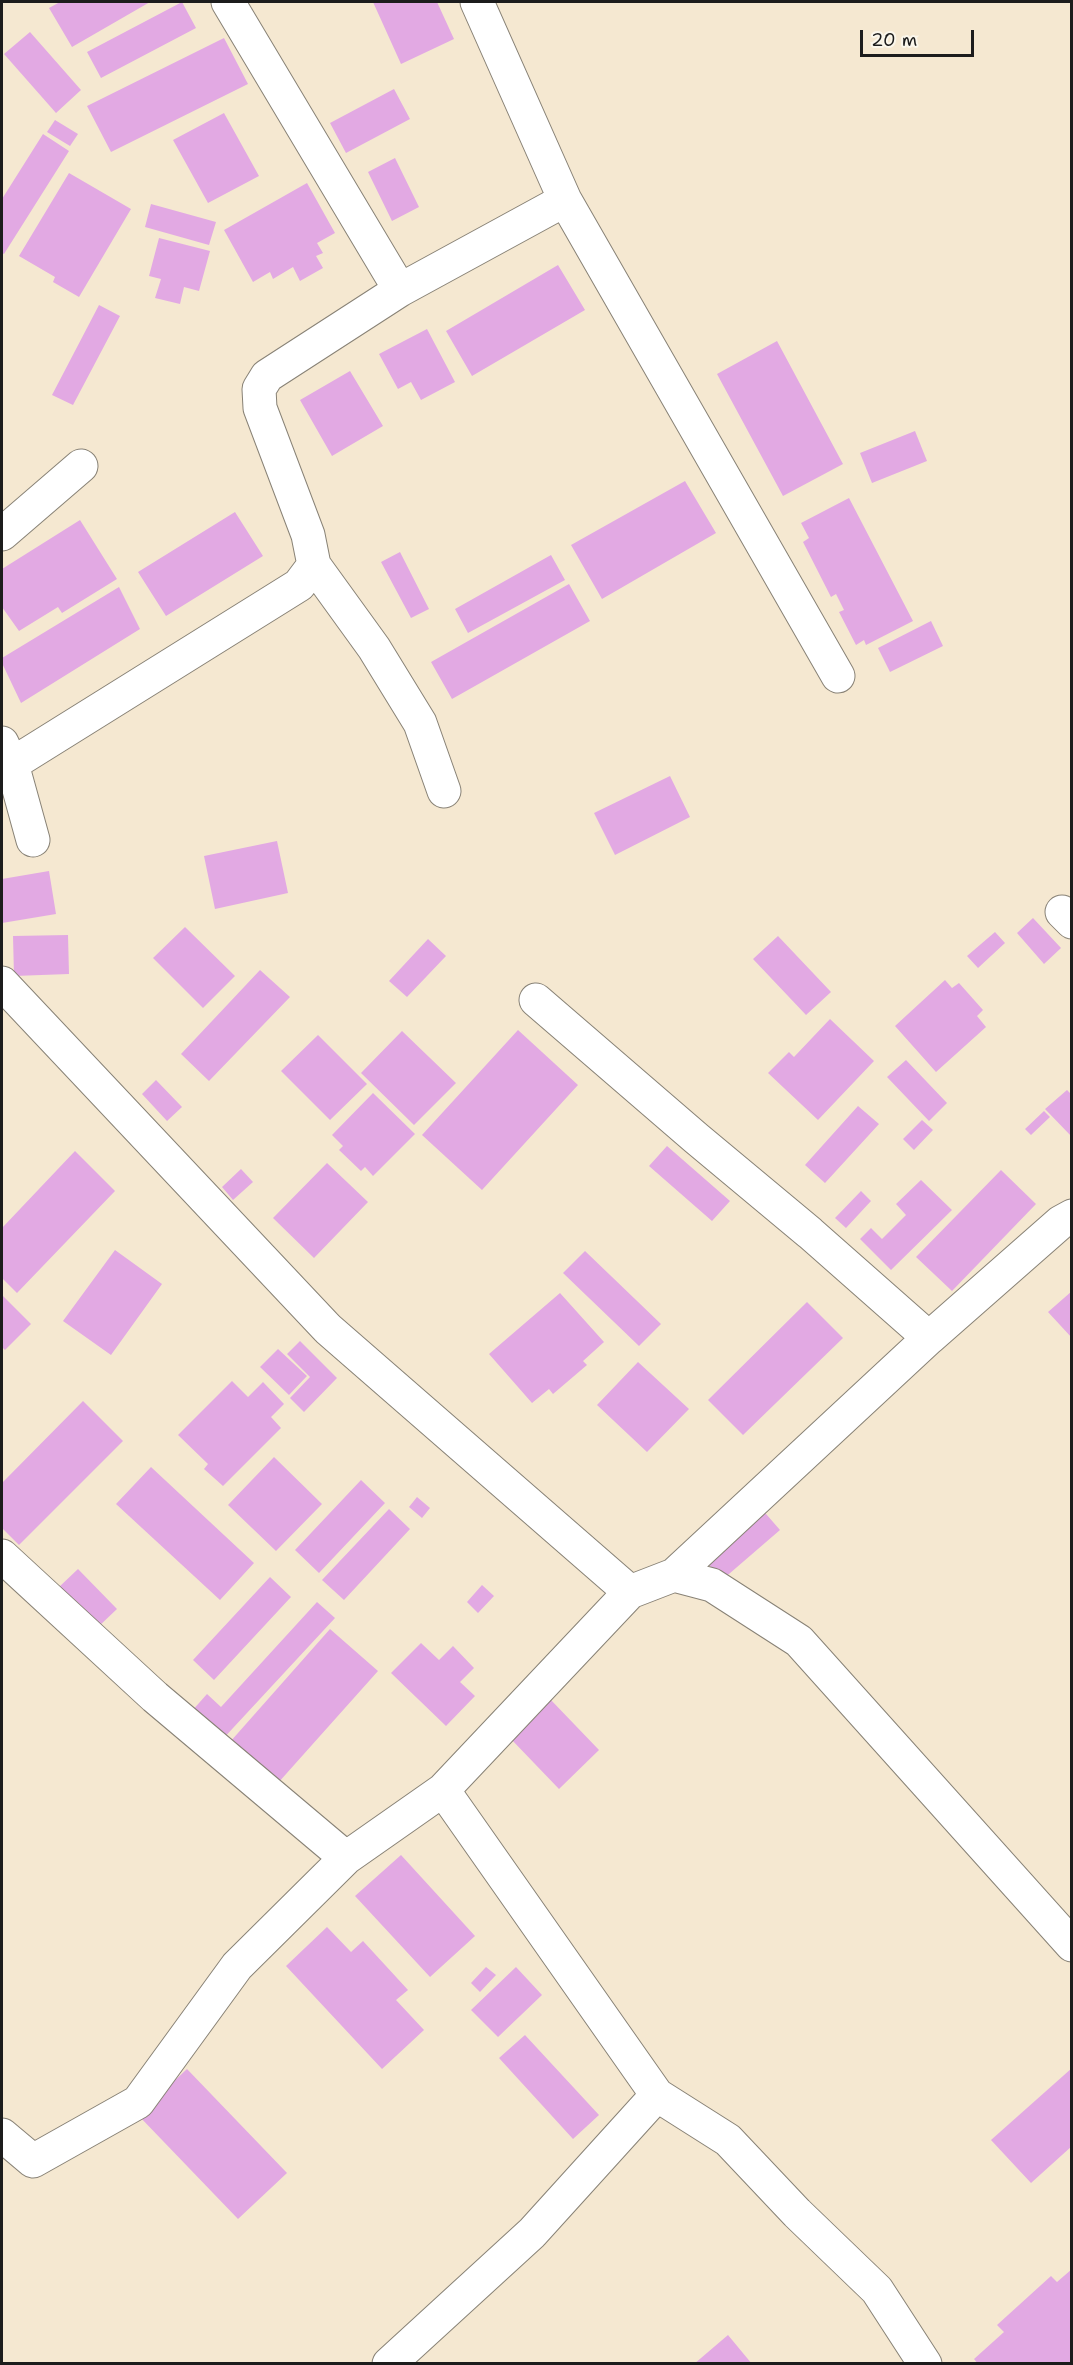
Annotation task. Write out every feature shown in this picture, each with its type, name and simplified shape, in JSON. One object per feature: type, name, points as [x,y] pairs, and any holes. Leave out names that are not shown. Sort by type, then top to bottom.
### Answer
[{"type":"street","points":[[228,2],[400,290]]},
{"type":"street","points":[[477,2],[566,200],[838,676]]},
{"type":"street","points":[[444,791],[420,723],[374,648],[314,565],[308,535],[260,408],[259,389],[267,376],[400,290],[566,200]]},
{"type":"street","points":[[2,534],[81,466]]},
{"type":"street","points":[[33,840],[7,754],[299,585],[314,565]]},
{"type":"street","points":[[2,983],[328,1329],[630,1592]]},
{"type":"street","points":[[536,1000],[810,1233],[929,1338]]},
{"type":"street","points":[[2,2135],[33,2161],[138,2102],[237,1966],[346,1858],[443,1790],[630,1592],[674,1575],[929,1338],[1061,1222],[1071,1216]]},
{"type":"street","points":[[2,1556],[155,1697],[346,1858]]},
{"type":"street","points":[[674,1575],[712,1585],[799,1641],[1071,1945]]},
{"type":"street","points":[[443,1790],[657,2095],[728,2140],[796,2213],[877,2290],[926,2364]]},
{"type":"street","points":[[389,2364],[532,2233],[657,2095]]},
{"type":"building","points":[[60,2],[150,2],[72,47],[49,8]]},
{"type":"building","points":[[182,2],[196,28],[101,78],[87,52]]},
{"type":"building","points":[[373,2],[437,2],[454,39],[401,64]]},
{"type":"building","points":[[30,32],[81,90],[56,113],[4,54]]},
{"type":"building","points":[[224,38],[248,84],[111,152],[87,106]]},
{"type":"building","points":[[394,89],[410,119],[346,153],[330,123]]},
{"type":"building","points":[[224,113],[259,176],[208,203],[173,140]]},
{"type":"building","points":[[55,120],[78,134],[70,146],[47,132]]},
{"type":"building","points":[[43,134],[69,151],[4,254],[2,253],[2,199]]},
{"type":"building","points":[[395,158],[419,207],[392,221],[368,172]]},
{"type":"building","points":[[69,173],[131,209],[79,297],[53,282],[55,277],[19,256]]},
{"type":"building","points":[[307,183],[335,233],[317,243],[323,253],[316,256],[323,268],[300,281],[293,267],[273,279],[270,272],[253,282],[224,230]]},
{"type":"building","points":[[151,204],[216,222],[209,245],[145,227]]},
{"type":"building","points":[[159,238],[210,251],[199,291],[184,287],[180,304],[155,298],[161,279],[149,276]]},
{"type":"building","points":[[558,265],[585,310],[472,376],[446,331]]},
{"type":"building","points":[[99,305],[120,316],[73,405],[52,395]]},
{"type":"building","points":[[427,329],[455,382],[421,400],[411,382],[398,389],[379,354]]},
{"type":"building","points":[[777,341],[843,464],[783,496],[717,374]]},
{"type":"building","points":[[350,371],[383,426],[332,456],[300,400]]},
{"type":"building","points":[[915,431],[927,461],[872,483],[860,453]]},
{"type":"building","points":[[685,481],[716,533],[602,599],[571,545]]},
{"type":"building","points":[[849,498],[913,621],[866,645],[864,640],[856,645],[839,612],[844,610],[836,594],[831,597],[803,542],[809,538],[801,523]]},
{"type":"building","points":[[235,512],[263,556],[166,616],[138,572]]},
{"type":"building","points":[[80,520],[117,579],[62,613],[58,607],[19,631],[2,607],[2,569]]},
{"type":"building","points":[[400,552],[429,609],[411,618],[381,562]]},
{"type":"building","points":[[551,555],[565,580],[468,633],[455,609]]},
{"type":"building","points":[[569,584],[590,621],[452,699],[431,662]]},
{"type":"building","points":[[119,587],[140,629],[21,703],[2,663],[2,658]]},
{"type":"building","points":[[931,621],[943,646],[890,672],[878,648]]},
{"type":"building","points":[[670,776],[690,817],[615,855],[594,813]]},
{"type":"building","points":[[277,841],[288,893],[215,909],[204,856]]},
{"type":"building","points":[[49,871],[56,914],[2,923],[2,879]]},
{"type":"building","points":[[1033,918],[1061,948],[1044,964],[1017,933]]},
{"type":"building","points":[[185,927],[235,976],[203,1008],[153,958]]},
{"type":"building","points":[[995,932],[1005,943],[978,968],[967,956]]},
{"type":"building","points":[[68,935],[69,974],[14,976],[13,936]]},
{"type":"building","points":[[778,936],[831,992],[806,1015],[753,959]]},
{"type":"building","points":[[428,939],[446,956],[407,997],[389,981]]},
{"type":"building","points":[[260,970],[290,997],[209,1081],[181,1054]]},
{"type":"building","points":[[945,980],[952,988],[959,983],[983,1010],[977,1016],[986,1027],[936,1072],[895,1026]]},
{"type":"building","points":[[830,1019],[874,1061],[818,1120],[768,1073],[789,1052],[794,1057]]},
{"type":"building","points":[[518,1030],[578,1085],[482,1190],[422,1135]]},
{"type":"building","points":[[402,1031],[456,1083],[414,1125],[361,1073]]},
{"type":"building","points":[[318,1035],[367,1084],[330,1120],[281,1071]]},
{"type":"building","points":[[906,1060],[947,1103],[929,1121],[887,1077]]},
{"type":"building","points":[[156,1080],[182,1107],[167,1121],[142,1094]]},
{"type":"building","points":[[1067,1090],[1072,1095],[1072,1137],[1045,1109]]},
{"type":"building","points":[[373,1093],[415,1134],[373,1176],[365,1167],[361,1171],[339,1150],[343,1146],[332,1135]]},
{"type":"building","points":[[858,1106],[879,1124],[825,1183],[805,1165]]},
{"type":"building","points":[[1044,1111],[1050,1117],[1031,1135],[1025,1129]]},
{"type":"building","points":[[922,1120],[933,1130],[914,1150],[903,1139]]},
{"type":"building","points":[[667,1146],[730,1201],[712,1221],[649,1166]]},
{"type":"building","points":[[75,1151],[115,1191],[17,1293],[2,1278],[2,1228]]},
{"type":"building","points":[[327,1163],[368,1202],[314,1258],[273,1218]]},
{"type":"building","points":[[241,1169],[253,1182],[233,1200],[222,1187]]},
{"type":"building","points":[[1001,1170],[1036,1204],[952,1291],[916,1257]]},
{"type":"building","points":[[921,1180],[952,1210],[891,1270],[860,1239],[871,1228],[882,1239],[906,1215],[896,1204]]},
{"type":"building","points":[[861,1191],[871,1201],[846,1228],[835,1218]]},
{"type":"building","points":[[115,1250],[162,1284],[111,1355],[63,1321]]},
{"type":"building","points":[[585,1251],[661,1324],[639,1346],[563,1273]]},
{"type":"building","points":[[1072,1291],[1072,1338],[1048,1312]]},
{"type":"building","points":[[560,1293],[604,1342],[583,1361],[587,1365],[553,1394],[549,1389],[532,1403],[489,1354]]},
{"type":"building","points":[[2,1295],[31,1324],[5,1350],[2,1347]]},
{"type":"building","points":[[807,1302],[843,1338],[743,1435],[708,1400]]},
{"type":"building","points":[[300,1341],[337,1378],[304,1412],[290,1398],[310,1377],[287,1354]]},
{"type":"building","points":[[278,1349],[307,1376],[289,1395],[260,1367]]},
{"type":"building","points":[[638,1362],[689,1409],[647,1452],[597,1405]]},
{"type":"building","points":[[232,1381],[248,1397],[263,1382],[284,1404],[271,1417],[281,1428],[223,1486],[204,1469],[208,1464],[178,1435]]},
{"type":"building","points":[[83,1401],[123,1441],[19,1545],[2,1528],[2,1483]]},
{"type":"building","points":[[274,1457],[322,1504],[276,1551],[228,1505]]},
{"type":"building","points":[[151,1467],[254,1563],[220,1600],[116,1504]]},
{"type":"building","points":[[361,1480],[385,1503],[319,1573],[295,1550]]},
{"type":"building","points":[[417,1497],[430,1508],[422,1518],[409,1507]]},
{"type":"building","points":[[760,1507],[780,1530],[722,1580],[702,1557]]},
{"type":"building","points":[[389,1509],[410,1529],[344,1600],[322,1580]]},
{"type":"building","points":[[78,1569],[117,1609],[97,1628],[58,1588]]},
{"type":"building","points":[[270,1577],[291,1597],[214,1680],[193,1660]]},
{"type":"building","points":[[482,1585],[494,1596],[478,1613],[467,1602]]},
{"type":"building","points":[[317,1602],[335,1618],[221,1741],[191,1712],[207,1694],[221,1707]]},
{"type":"building","points":[[330,1629],[378,1671],[278,1783],[230,1742]]},
{"type":"building","points":[[421,1643],[439,1660],[453,1646],[474,1668],[460,1682],[475,1696],[446,1726],[391,1673]]},
{"type":"building","points":[[550,1699],[599,1750],[559,1789],[510,1738]]},
{"type":"building","points":[[401,1855],[475,1936],[430,1977],[355,1896]]},
{"type":"building","points":[[327,1927],[351,1952],[363,1941],[408,1990],[396,2000],[424,2030],[382,2069],[286,1966]]},
{"type":"building","points":[[486,1967],[496,1975],[480,1992],[471,1983]]},
{"type":"building","points":[[516,1967],[542,1995],[498,2037],[471,2010]]},
{"type":"building","points":[[525,2035],[599,2115],[573,2139],[499,2058]]},
{"type":"building","points":[[1072,2068],[1072,2146],[1031,2183],[991,2140]]},
{"type":"building","points":[[187,2069],[287,2173],[238,2219],[138,2115]]},
{"type":"building","points":[[1072,2269],[1072,2361],[1069,2364],[978,2364],[974,2359],[1004,2332],[997,2325],[1051,2276],[1057,2282]]},
{"type":"building","points":[[728,2335],[752,2364],[694,2364]]}]
